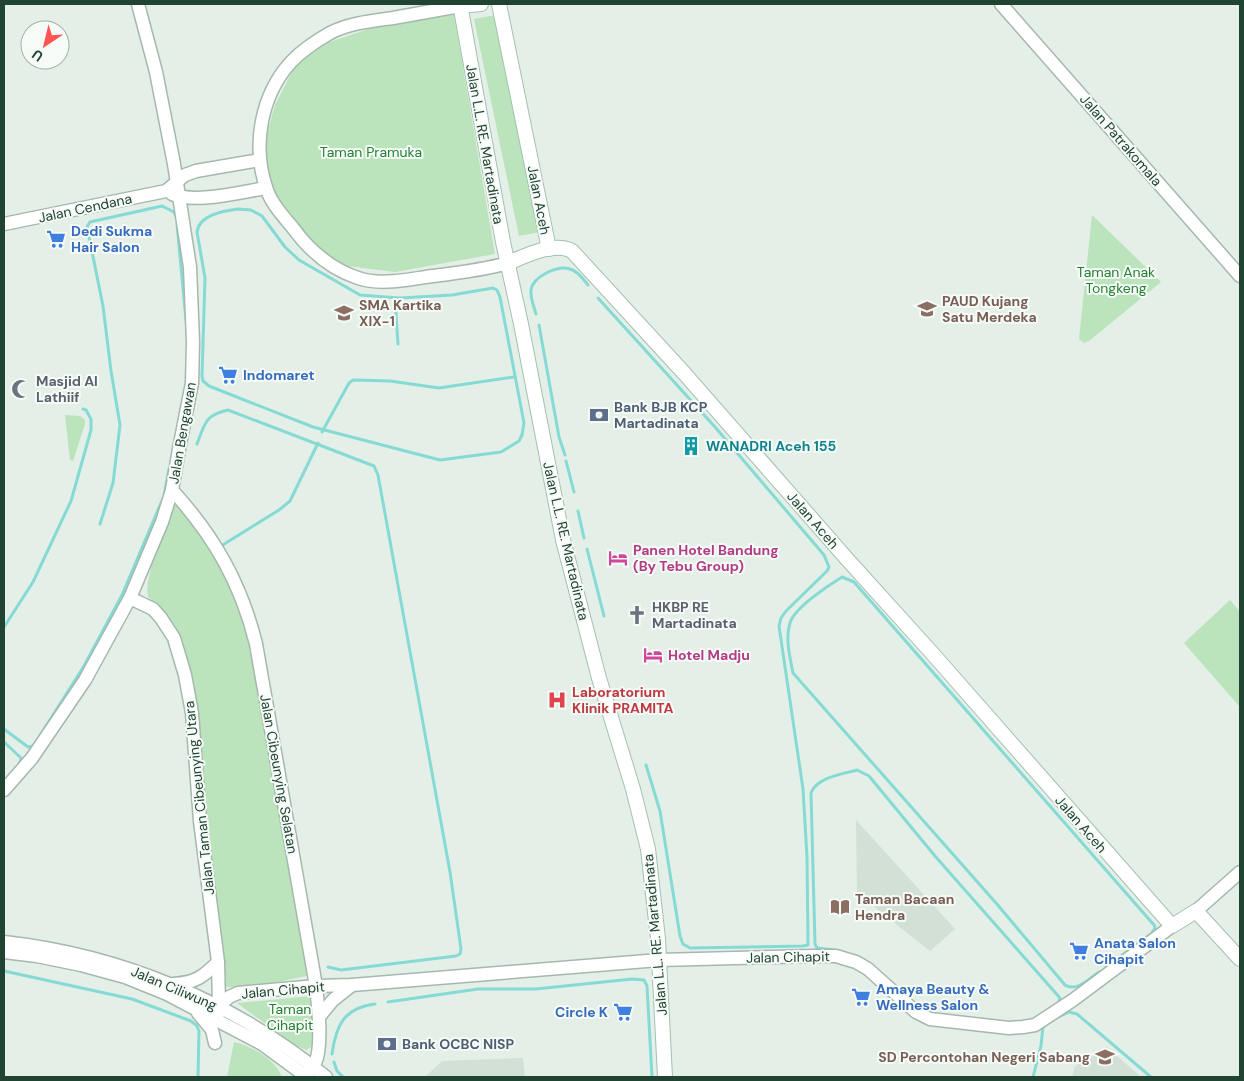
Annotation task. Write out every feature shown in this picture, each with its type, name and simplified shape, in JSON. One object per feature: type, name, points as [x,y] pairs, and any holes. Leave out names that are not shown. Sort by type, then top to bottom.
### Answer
[{"type":"main road","points":[[460,5],[481,4]]},
{"type":"main road","name":"Jalan Aceh","points":[[499,4],[549,249],[567,248],[576,255],[684,373],[1172,926]]},
{"type":"main road","name":"Jalan L.L. RE. Martadinata","points":[[460,5],[508,264],[565,550],[599,678],[618,735],[643,823],[650,862],[659,960],[665,1077]]},
{"type":"main road","points":[[508,264],[527,255],[549,249]]},
{"type":"main road","points":[[1172,926],[1196,911],[1240,959]]},
{"type":"street","name":"Jalan Bengawan","points":[[4,790],[32,758],[84,680],[130,598],[162,522],[172,490],[192,375],[193,342],[190,267],[177,181],[156,72],[138,4]]},
{"type":"street","name":"Jalan Patrakomala","points":[[1001,4],[1240,276]]},
{"type":"street","points":[[460,5],[354,24],[332,32],[310,45],[291,62],[271,94],[262,119],[258,145],[260,160],[266,188],[278,209],[299,237],[321,259],[358,278],[397,281],[486,269],[508,264]]},
{"type":"street","points":[[260,160],[196,171],[185,175],[166,191],[179,197],[194,198],[266,188]]},
{"type":"street","name":"Jalan Cendana","points":[[4,224],[166,191]]},
{"type":"street","name":"Jalan Cibeunying Selatan","points":[[172,490],[188,506],[221,554],[248,613],[257,653],[316,986],[319,1017],[318,1053],[309,1073]]},
{"type":"street","name":"Jalan Taman Cibeunying Utara","points":[[130,598],[153,609],[162,618],[174,638],[184,674],[192,713],[200,821],[218,962],[219,1006],[217,1020]]},
{"type":"street","points":[[1196,911],[1240,872]]},
{"type":"street","name":"Jalan Cihapit","points":[[219,1006],[229,997],[238,993],[316,986],[352,985],[659,960],[836,956],[856,962],[868,969],[916,1012],[930,1019],[1023,1028],[1035,1025],[1073,1000],[1172,926]]},
{"type":"street","name":"Jalan Ciliwung","points":[[4,942],[125,977],[185,1002],[262,1044],[309,1073],[326,1077]]},
{"type":"street","name":"Jalan Ciliwung","points":[[4,952],[38,951],[101,960],[171,985],[219,1006],[267,1034],[309,1073]]},
{"type":"street","points":[[171,985],[191,982],[218,962]]},
{"type":"street","name":"Jalan Cihapit","points":[[319,1017],[344,989],[352,985]]},
{"type":"street","points":[[185,1002],[205,1020],[212,1030],[216,1043]]},
{"type":"shaded area","points":[[856,820],[955,929],[930,951],[857,893]]},
{"type":"shaded area","name":"SD Percontohan Negeri Sabang","points":[[1107,1047],[1141,1077],[1072,1077],[1075,1066]]},
{"type":"shaded area","points":[[523,1058],[525,1077],[425,1077],[442,1061]]},
{"type":"green space","name":"Taman Pramuka","points":[[454,15],[495,254],[395,272],[339,265],[313,247],[262,185],[262,151],[275,105],[294,68],[310,54],[329,42],[381,25]]},
{"type":"green space","points":[[496,15],[540,232],[519,236],[474,19]]},
{"type":"green space","name":"Taman Anak Tongkeng","points":[[1092,215],[1161,282],[1089,341],[1084,343],[1079,339]]},
{"type":"green space","points":[[65,415],[80,416],[85,420],[73,461],[70,460]]},
{"type":"green space","points":[[175,505],[182,506],[216,554],[243,614],[311,975],[250,986],[227,987],[219,985],[206,854],[197,720],[164,613],[148,596],[147,589],[151,567],[170,508]]},
{"type":"green space","points":[[1230,600],[1240,612],[1240,707],[1184,643]]},
{"type":"green space","name":"Taman Cihapit","points":[[312,996],[312,1042],[311,1047],[306,1050],[293,1044],[237,1003]]},
{"type":"green space","points":[[234,1042],[262,1054],[274,1064],[282,1077],[227,1077]]},
{"type":"waterway","points":[[100,524],[113,483],[120,425],[103,306],[87,227],[90,222],[162,206],[174,212],[177,218]]},
{"type":"waterway","points":[[238,209],[251,210],[262,216],[285,247],[299,260],[360,295],[400,298],[452,295],[493,288],[497,290],[500,297],[524,423],[519,441],[501,452],[440,460],[313,427],[209,386],[203,381],[202,376],[205,278],[197,232],[199,226],[207,218],[238,209]]},
{"type":"waterway","points":[[177,224],[186,320]]},
{"type":"waterway","points":[[536,314],[531,290],[536,280],[541,276],[553,270],[565,268],[573,270],[588,285]]},
{"type":"waterway","points":[[395,298],[398,344]]},
{"type":"waterway","points":[[598,298],[715,427],[824,555],[829,567],[786,611],[781,618],[779,626],[803,789],[807,857],[808,945],[690,948],[683,944],[680,936],[660,811],[646,765]]},
{"type":"waterway","points":[[539,325],[559,437],[565,455]]},
{"type":"waterway","points":[[322,432],[349,383],[353,380],[390,381],[439,388],[514,377]]},
{"type":"waterway","points":[[4,627],[33,582],[71,501],[91,430],[91,419],[86,410],[83,409]]},
{"type":"waterway","points":[[197,444],[210,417],[228,410],[374,466],[378,475],[450,872],[461,949],[460,954],[456,956],[341,970],[328,967]]},
{"type":"waterway","points":[[221,546],[279,510],[290,501],[318,443]]},
{"type":"waterway","points":[[566,461],[574,492]]},
{"type":"waterway","points":[[41,734],[84,666],[122,595],[164,496],[169,469]]},
{"type":"waterway","points":[[578,511],[584,538]]},
{"type":"waterway","points":[[587,549],[604,616]]},
{"type":"waterway","points":[[1099,972],[1078,986],[1069,987],[1065,985],[996,903],[793,673],[788,641],[790,623],[798,611],[821,591],[842,577],[854,582],[1154,925],[1155,928],[1151,934],[1106,967]]},
{"type":"waterway","points":[[4,729],[28,747],[33,746]]},
{"type":"waterway","points":[[4,742],[21,758],[20,763]]},
{"type":"waterway","points":[[834,950],[817,948],[815,944],[811,793],[824,780],[857,770],[869,776],[935,856],[1060,998],[1058,1004]]},
{"type":"waterway","points":[[4,971],[132,999],[191,1021],[197,1026],[199,1031],[198,1077]]},
{"type":"waterway","points":[[388,1002],[478,989],[536,989],[632,979],[644,980],[647,986],[652,1077]]},
{"type":"waterway","points":[[332,1054],[336,1035],[343,1020],[356,1009],[375,1004]]},
{"type":"waterway","points":[[1054,1019],[1069,1012],[1077,1014],[1151,1077]]},
{"type":"waterway","points":[[1033,1077],[1041,1046],[1043,1026],[1045,1025]]},
{"type":"waterway","points":[[334,1062],[337,1071],[343,1077]]},
{"type":"place","name":"Dedi Sukma Hair Salon","points":[[56,239]]},
{"type":"place","name":"PAUD Kujang Satu Merdeka","points":[[927,309]]},
{"type":"place","name":"SMA Kartika XIX-1","points":[[344,313]]},
{"type":"place","name":"Indomaret","points":[[228,375]]},
{"type":"place","name":"Masjid Al Lathiif","points":[[21,389]]},
{"type":"place","name":"Bank BJB KCP Martadinata","points":[[599,415]]},
{"type":"place","name":"WANADRI Aceh 155","points":[[691,446]]},
{"type":"place","name":"Panen Hotel Bandung (By Tebu Group)","points":[[618,558]]},
{"type":"place","name":"HKBP RE Martadinata","points":[[637,615]]},
{"type":"place","name":"Hotel Madju","points":[[653,655]]},
{"type":"place","name":"Laboratorium Klinik PRAMITA","points":[[557,700]]},
{"type":"place","name":"Taman Bacaan Hendra","points":[[840,907]]},
{"type":"place","name":"Anata Salon Cihapit","points":[[1079,951]]},
{"type":"place","name":"Amaya Beauty & Wellness Salon","points":[[861,997]]},
{"type":"place","name":"Circle K","points":[[623,1012]]},
{"type":"place","name":"Bank OCBC NISP","points":[[387,1044]]},
{"type":"place","name":"SD Percontohan Negeri Sabang","points":[[1105,1057]]}]
